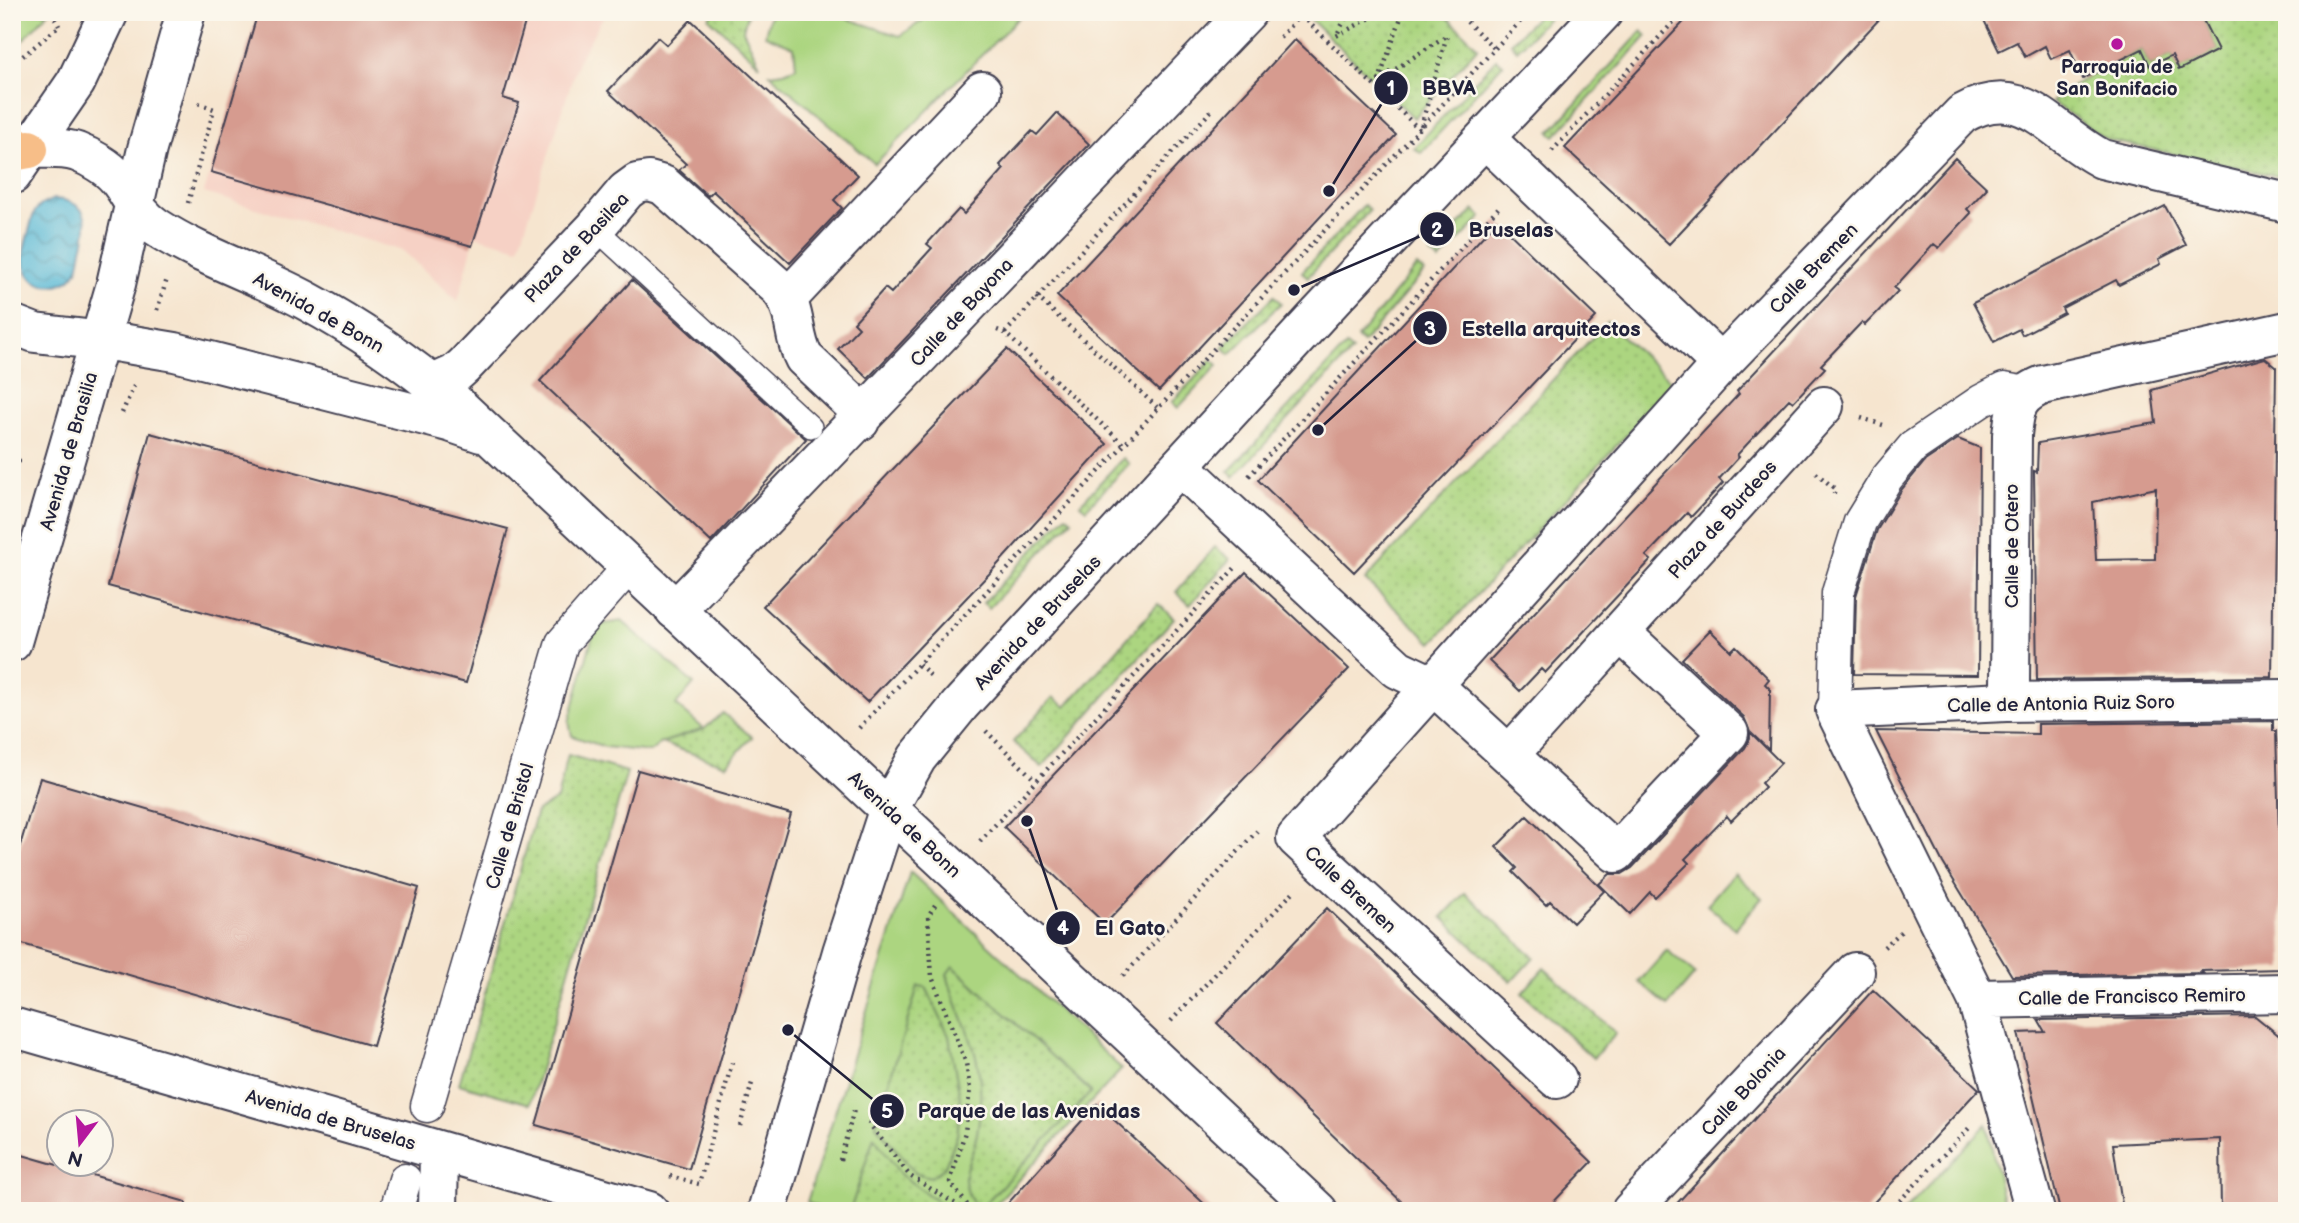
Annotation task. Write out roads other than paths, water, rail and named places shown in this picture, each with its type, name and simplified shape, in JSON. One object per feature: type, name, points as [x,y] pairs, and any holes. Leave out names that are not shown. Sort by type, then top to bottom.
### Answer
[{"type":"street","points":[[18,159],[76,82],[110,12]]},
{"type":"street","points":[[133,206],[186,12]]},
{"type":"street","name":"Calle de Bayona","points":[[675,610],[860,421],[957,314],[1247,12]]},
{"type":"street","name":"Avenida de Bruselas","points":[[766,1211],[842,952],[889,808],[917,758],[960,705],[1603,12]]},
{"type":"street","points":[[860,421],[855,406],[804,358],[799,349],[788,298],[982,91]]},
{"type":"street","name":"Calle Bremen","points":[[1557,1079],[1296,838],[1721,363],[1962,114],[1977,105],[2018,103],[2102,159],[2287,203]]},
{"type":"street","points":[[1486,139],[1721,363]]},
{"type":"street","name":"Avenida de Bonn","points":[[18,159],[53,148],[76,152],[116,177],[133,206],[156,227],[304,299],[394,353],[433,384],[1318,1211]]},
{"type":"street","name":"Plaza de Basilea","points":[[433,384],[455,374],[464,366],[595,228],[626,191],[637,183],[649,181],[663,185],[788,298]]},
{"type":"street","name":"Avenida de Brasilia","points":[[12,642],[119,272],[133,206]]},
{"type":"street","name":"Avenida de Bonn","points":[[12,324],[35,333],[176,352],[449,422],[474,429],[492,438]]},
{"type":"street","points":[[2035,1211],[1977,999],[1835,710],[1838,593],[1860,522],[1886,478],[1913,447],[1981,401],[2004,389],[2027,393],[2043,386],[2287,331]]},
{"type":"street","name":"Calle de Otero","points":[[2006,702],[2010,687],[2012,435],[2014,413],[2019,401],[2027,393]]},
{"type":"street","name":"Plaza de Burdeos","points":[[1509,755],[1824,407]]},
{"type":"street","points":[[1180,466],[1398,669],[1434,686],[1616,853],[1729,733],[1621,633]]},
{"type":"street","name":"Calle de Bristol","points":[[427,1106],[562,643],[629,567]]},
{"type":"street","name":"Calle de Antonia Ruiz Soro","points":[[1835,710],[2006,702],[2287,698]]},
{"type":"street","name":"Calle Bolonia","points":[[1631,1211],[1855,972]]},
{"type":"street","name":"Calle de Francisco Remiro","points":[[1977,999],[2287,993]]},
{"type":"street","name":"Avenida de Bruselas","points":[[12,1027],[649,1211]]},
{"type":"street","points":[[438,1211],[439,1150]]},
{"type":"street","points":[[396,1211],[405,1180]]},
{"type":"lane","points":[[595,228],[811,427]]},
{"type":"water","points":[[55,199],[75,204],[81,209],[86,230],[79,265],[74,275],[64,282],[46,285],[29,276],[23,258],[36,210]]},
{"type":"place","name":"Parroquia de San Bonifacio","points":[[2117,44]]},
{"type":"place","name":"BBVA","points":[[1329,191]]},
{"type":"place","name":"Bruselas","points":[[1294,290]]},
{"type":"place","name":"Estella arquitectos","points":[[1318,430]]},
{"type":"place","name":"El Gato","points":[[1027,821]]},
{"type":"place","name":"Parque de las Avenidas","points":[[788,1030]]}]
